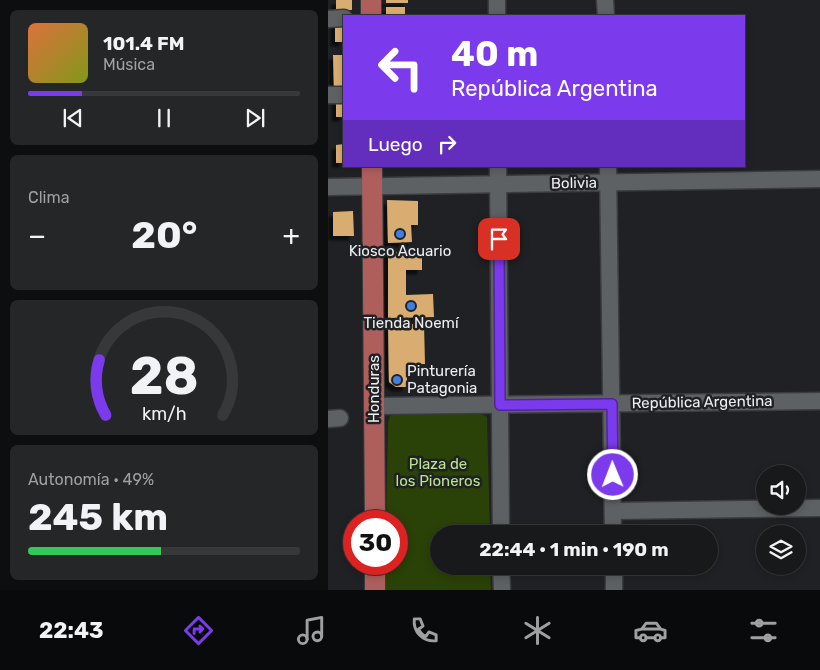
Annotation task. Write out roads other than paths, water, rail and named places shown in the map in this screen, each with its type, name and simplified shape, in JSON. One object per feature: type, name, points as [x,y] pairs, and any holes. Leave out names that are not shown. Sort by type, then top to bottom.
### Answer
[{"type":"main road","points":[[370,0],[371,15]]},
{"type":"main road","name":"Honduras","points":[[372,176],[375,510]]},
{"type":"main road","points":[[375,575],[375,590]]},
{"type":"street","points":[[497,0],[497,15]]},
{"type":"street","points":[[606,0],[606,15]]},
{"type":"street","points":[[328,19],[343,18]]},
{"type":"street","points":[[328,95],[343,95]]},
{"type":"street","points":[[498,167],[501,525]]},
{"type":"street","points":[[608,174],[614,525]]},
{"type":"street","name":"Bolivia","points":[[328,187],[372,176],[498,184],[608,174],[820,179]]},
{"type":"street","name":"República Argentina","points":[[374,406],[820,401]]},
{"type":"street","points":[[613,511],[820,508]]},
{"type":"street","points":[[501,575],[502,590]]},
{"type":"street","points":[[614,575],[614,590]]},
{"type":"place","name":"Kiosco Acuario","points":[[400,234]]},
{"type":"place","name":"Tienda Noemí","points":[[411,306]]},
{"type":"place","name":"Pinturería Patagonia","points":[[397,380]]},
{"type":"park label","name":"Plaza de los Pioneros","points":[[438,472]]}]
